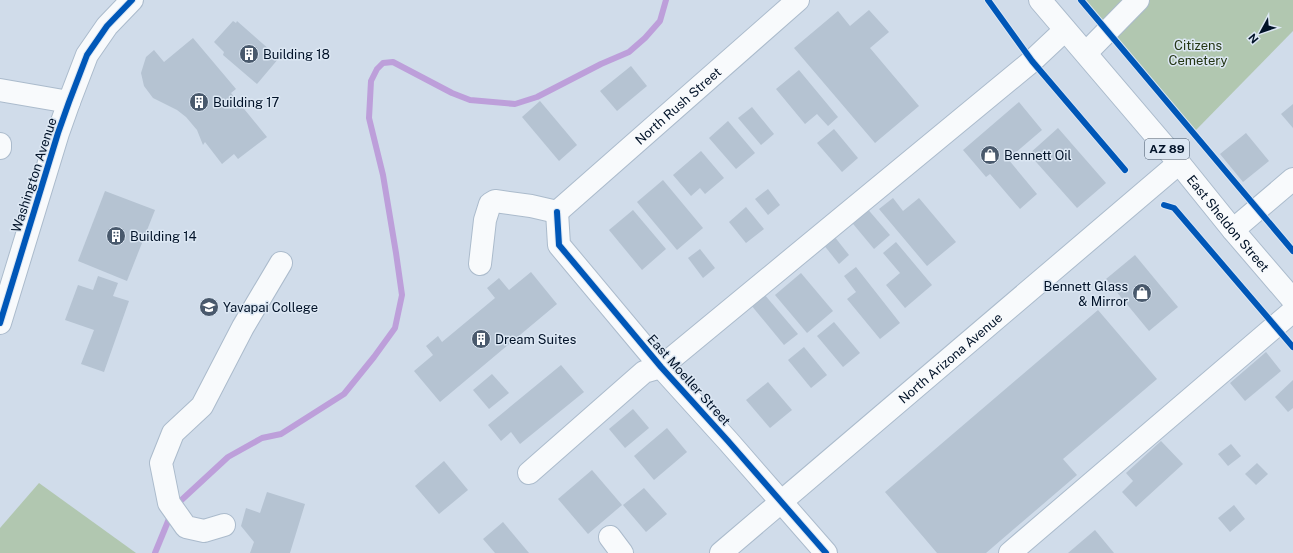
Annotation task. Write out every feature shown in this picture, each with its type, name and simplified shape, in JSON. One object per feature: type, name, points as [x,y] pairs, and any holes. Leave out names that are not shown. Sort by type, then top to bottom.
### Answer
[{"type":"street","name":"Washington Avenue","points":[[0,323],[4,292],[35,208],[69,102],[87,55],[107,26],[132,0]]},
{"type":"street","name":"North Rush Street","points":[[557,212],[798,0]]},
{"type":"street","name":"East Sheldon Street","points":[[1040,0],[1293,300]]},
{"type":"street","points":[[1086,53],[1138,0]]},
{"type":"street","points":[[529,473],[644,372],[661,367],[1032,61],[1065,30]]},
{"type":"street","points":[[0,90],[69,102]]},
{"type":"street","name":"North Arizona Avenue","points":[[721,553],[1179,164]]},
{"type":"street","points":[[1233,230],[1293,179]]},
{"type":"street","points":[[480,264],[485,220],[490,204],[495,201],[532,206],[557,212]]},
{"type":"street","name":"East Moeller Street","points":[[557,212],[560,245],[661,367],[826,553]]},
{"type":"street","points":[[224,525],[204,531],[186,527],[169,503],[161,463],[173,433],[202,406],[243,327],[281,263]]},
{"type":"street","points":[[1010,553],[1293,311]]},
{"type":"green space","name":"Citizens Cemetery","points":[[1085,0],[1293,0],[1293,31],[1195,131]]},
{"type":"green space","points":[[39,483],[136,553],[0,553],[0,528]]},
{"type":"building","points":[[869,10],[889,32],[870,48],[919,106],[875,143],[794,48],[838,11],[850,26]]},
{"type":"building","name":"Building 18","points":[[233,21],[236,23],[237,21],[279,58],[257,84],[223,55],[224,52],[214,42]]},
{"type":"building","name":"Building 17","points":[[193,38],[236,89],[231,93],[267,137],[238,159],[234,154],[222,164],[205,142],[203,145],[197,130],[186,117],[177,110],[153,98],[144,86],[141,73],[146,57],[154,50],[164,62]]},
{"type":"building","points":[[631,66],[647,86],[617,111],[600,91]]},
{"type":"building","points":[[799,70],[838,117],[828,126],[817,114],[805,124],[776,89]]},
{"type":"building","points":[[540,101],[577,145],[559,161],[522,117]]},
{"type":"building","name":"Bennett Oil","points":[[1019,102],[1042,130],[1008,159],[1037,194],[1020,209],[990,174],[986,177],[963,150]]},
{"type":"building","points":[[1293,104],[1293,128],[1281,114]]},
{"type":"building","points":[[752,107],[774,134],[761,145],[738,118]]},
{"type":"building","points":[[728,121],[755,153],[736,169],[709,138]]},
{"type":"building","points":[[1058,128],[1106,183],[1077,208],[1029,154]]},
{"type":"building","points":[[834,129],[858,158],[842,172],[817,143]]},
{"type":"building","points":[[1246,133],[1269,161],[1243,182],[1220,154]]},
{"type":"building","points":[[701,151],[724,178],[705,194],[700,188],[691,196],[673,175]]},
{"type":"building","points":[[663,180],[703,228],[677,250],[637,202]]},
{"type":"building","points":[[768,189],[780,205],[768,215],[755,199]]},
{"type":"building","name":"Building 14","points":[[105,191],[155,210],[127,281],[78,261]]},
{"type":"building","points":[[893,198],[903,211],[919,198],[956,242],[927,266],[879,209]]},
{"type":"building","points":[[865,206],[890,235],[874,249],[849,219]]},
{"type":"building","points":[[746,207],[764,229],[746,243],[729,222]]},
{"type":"building","points":[[633,210],[666,249],[642,270],[609,230]]},
{"type":"building","points":[[834,236],[849,255],[839,264],[823,244]]},
{"type":"building","points":[[896,242],[932,285],[905,308],[886,285],[900,273],[883,253]]},
{"type":"building","points":[[700,249],[715,268],[703,278],[688,258]]},
{"type":"building","name":"Bennett Glass & Mirror","points":[[1135,255],[1178,307],[1149,331],[1106,279]]},
{"type":"building","points":[[856,267],[900,323],[880,339],[847,299],[856,292],[844,276]]},
{"type":"building","name":"Dream Suites","points":[[531,272],[557,304],[440,402],[414,371],[433,355],[426,346],[438,336],[442,342],[495,298],[487,288],[499,278],[509,290]]},
{"type":"building","points":[[801,273],[833,311],[807,333],[775,295]]},
{"type":"building","points":[[98,276],[118,283],[113,296],[129,301],[104,372],[81,364],[94,330],[65,320],[78,285],[93,290]]},
{"type":"building","points":[[764,294],[798,334],[784,345],[751,305]]},
{"type":"building","points":[[1098,310],[1157,379],[1063,459],[1077,475],[986,553],[937,553],[885,492]]},
{"type":"building","points":[[834,322],[860,353],[843,367],[817,336]]},
{"type":"building","points":[[804,347],[827,375],[811,388],[788,360]]},
{"type":"building","points":[[1266,352],[1281,371],[1245,401],[1230,383]]},
{"type":"building","points":[[561,365],[584,392],[520,444],[511,432],[501,441],[488,425]]},
{"type":"building","points":[[492,374],[509,393],[489,409],[473,390]]},
{"type":"building","points":[[1293,380],[1293,408],[1288,412],[1275,397]]},
{"type":"building","points":[[768,382],[792,410],[770,428],[746,400]]},
{"type":"building","points":[[633,409],[649,428],[625,448],[609,429]]},
{"type":"building","points":[[667,428],[687,452],[654,480],[634,456]]},
{"type":"building","points":[[1161,441],[1183,464],[1136,507],[1122,492],[1133,481],[1126,473]]},
{"type":"building","points":[[1231,444],[1241,456],[1228,466],[1218,454]]},
{"type":"building","points":[[444,461],[468,490],[439,514],[415,486]]},
{"type":"building","points":[[1257,463],[1268,474],[1256,485],[1245,474]]},
{"type":"building","points":[[592,470],[622,505],[588,534],[558,499]]},
{"type":"building","points":[[644,488],[667,514],[646,532],[623,505]]},
{"type":"building","points":[[267,492],[305,504],[290,553],[250,553],[254,542],[241,526],[246,508],[260,513]]},
{"type":"building","points":[[1234,505],[1245,519],[1230,532],[1218,518]]},
{"type":"building","points":[[503,522],[529,553],[495,553],[483,539]]},
{"type":"building","points":[[1095,530],[1114,553],[1068,553]]},
{"type":"waterway","points":[[175,506],[228,457],[262,438],[281,434],[344,394],[395,328],[402,295],[383,175],[369,118],[371,81],[377,69],[383,63],[393,62],[452,93],[470,100],[515,104],[537,97],[601,64],[629,52],[645,38],[660,21],[666,0]]},
{"type":"waterway","points":[[155,553],[171,514]]},
{"type":"cycle path","points":[[0,323],[58,133],[87,55],[107,26],[132,0]]},
{"type":"cycle path","points":[[988,0],[1032,61],[1125,170]]},
{"type":"cycle path","points":[[1081,0],[1293,251]]},
{"type":"cycle path","points":[[1164,205],[1174,208],[1293,347]]},
{"type":"cycle path","points":[[557,212],[559,245],[661,367],[826,553]]},
{"type":"place","name":"Building 18","points":[[249,54]]},
{"type":"place","name":"Building 17","points":[[199,102]]},
{"type":"place","name":"Bennett Oil","points":[[990,155]]},
{"type":"place","name":"Building 14","points":[[116,236]]},
{"type":"place","name":"Bennett Glass & Mirror","points":[[1142,293]]},
{"type":"place","name":"Yavapai College","points":[[209,307]]},
{"type":"place","name":"Dream Suites","points":[[481,339]]}]
